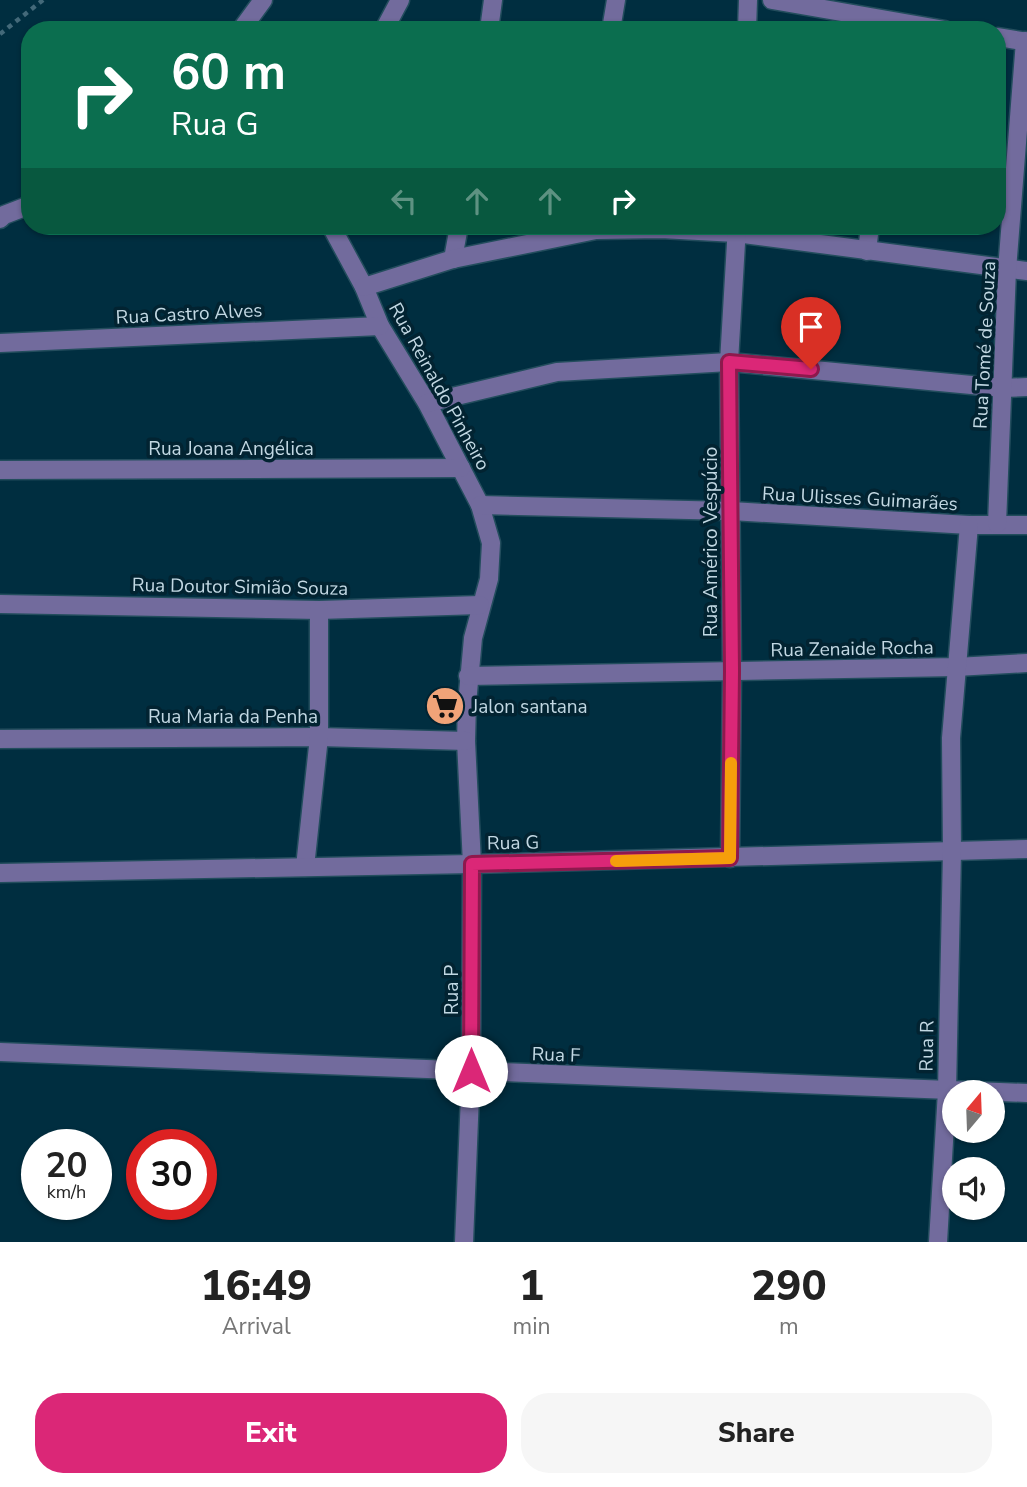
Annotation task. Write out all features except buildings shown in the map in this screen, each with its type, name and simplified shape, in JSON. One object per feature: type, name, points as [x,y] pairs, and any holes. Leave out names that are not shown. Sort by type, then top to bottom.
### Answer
[{"type":"street","points":[[248,21],[263,0]]},
{"type":"street","points":[[389,21],[400,0]]},
{"type":"street","points":[[490,21],[494,0]]},
{"type":"street","points":[[613,21],[617,0]]},
{"type":"street","points":[[747,21],[748,0]]},
{"type":"street","points":[[772,0],[869,21]]},
{"type":"street","points":[[1006,38],[1026,41]]},
{"type":"street","name":"Rua Tomé de Souza","points":[[997,524],[1007,270],[1026,41]]},
{"type":"street","points":[[0,219],[21,208]]},
{"type":"street","name":"Rua Reinaldo Pinheiro","points":[[336,235],[364,287],[380,326],[428,402],[480,505],[491,543],[489,579],[480,605],[468,676],[466,741],[472,864]]},
{"type":"street","points":[[453,259],[457,235]]},
{"type":"street","points":[[364,287],[453,259],[564,235]]},
{"type":"street","name":"Rua Américo Vespúcio","points":[[730,858],[732,671],[729,362],[736,235]]},
{"type":"street","points":[[772,235],[867,251],[1027,271]]},
{"type":"street","points":[[867,251],[869,235]]},
{"type":"street","name":"Rua Castro Alves","points":[[0,343],[380,326]]},
{"type":"street","points":[[428,402],[556,372],[729,362],[1003,388],[1027,387]]},
{"type":"street","name":"Rua Joana Angélica","points":[[0,470],[461,468]]},
{"type":"street","name":"Rua Ulisses Guimarães","points":[[480,505],[731,511],[968,525],[1027,525]]},
{"type":"street","name":"Rua R","points":[[947,1080],[952,851],[951,738],[968,525]]},
{"type":"street","name":"Rua Doutor Simião Souza","points":[[0,604],[319,610],[480,605]]},
{"type":"street","points":[[305,867],[319,737],[319,610]]},
{"type":"street","name":"Rua Zenaide Rocha","points":[[468,676],[956,667],[1027,663]]},
{"type":"street","name":"Rua Maria da Penha","points":[[0,738],[319,737],[466,741]]},
{"type":"street","name":"Rua G","points":[[0,873],[1027,849]]},
{"type":"street","name":"Rua P","points":[[464,1242],[471,1071],[472,864]]},
{"type":"street","name":"Rua F","points":[[0,1052],[942,1091]]},
{"type":"street","name":"Rua F","points":[[1005,1092],[1027,1093]]},
{"type":"street","name":"Rua R","points":[[938,1242],[944,1143]]},
{"type":"path","points":[[0,34],[43,0]]},
{"type":"slow traffic","points":[[616,861],[730,858],[731,763]]},
{"type":"place","name":"Jalon santana","points":[[445,706]]},
{"type":"route","points":[[471,1071],[472,864],[730,858],[732,671],[729,362],[811,369]]}]
